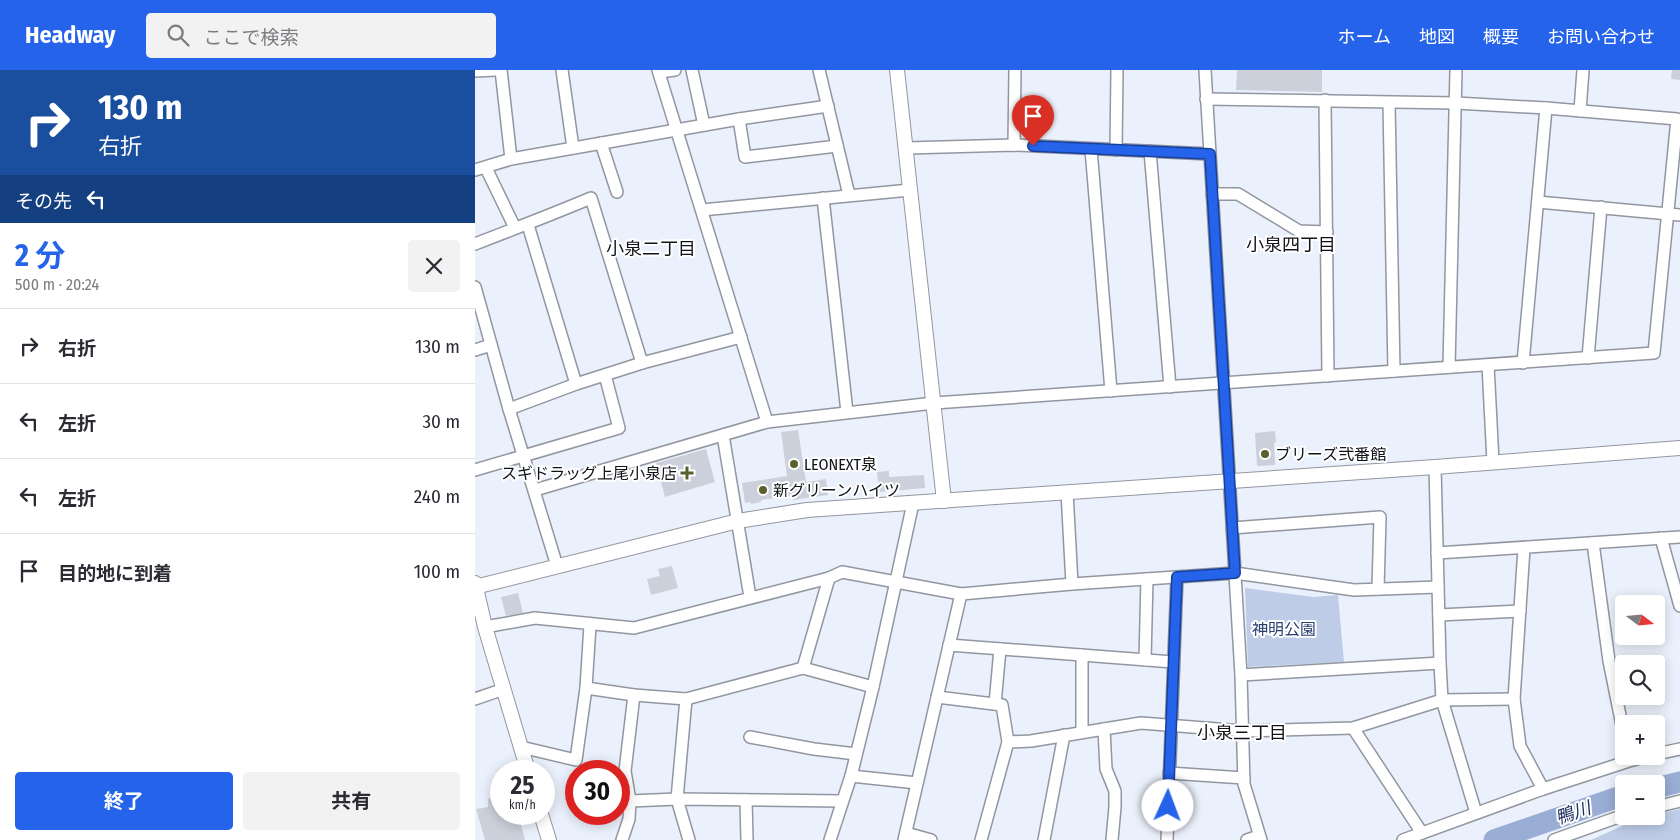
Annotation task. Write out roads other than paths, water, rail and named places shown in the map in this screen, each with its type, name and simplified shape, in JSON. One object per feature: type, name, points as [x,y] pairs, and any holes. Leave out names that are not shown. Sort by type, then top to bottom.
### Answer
[{"type":"street","points":[[475,72],[496,70]]},
{"type":"street","points":[[501,70],[511,159]]},
{"type":"street","points":[[562,70],[573,148]]},
{"type":"street","points":[[675,70],[658,71],[678,130],[767,422]]},
{"type":"street","points":[[692,70],[704,125]]},
{"type":"street","points":[[819,70],[849,195]]},
{"type":"street","points":[[897,70],[944,501]]},
{"type":"street","points":[[1014,145],[1015,70]]},
{"type":"street","points":[[1116,150],[1117,70]]},
{"type":"street","points":[[1205,70],[1241,675],[1244,784],[1260,838],[1247,840]]},
{"type":"street","points":[[1449,367],[1456,70]]},
{"type":"street","points":[[1580,110],[1583,70]]},
{"type":"street","points":[[535,490],[767,422],[847,412],[934,403],[1654,353],[1674,214],[1677,119],[1580,110],[1456,103],[1206,99]]},
{"type":"street","points":[[1325,100],[1328,376]]},
{"type":"street","points":[[1389,102],[1394,371]]},
{"type":"street","points":[[515,228],[481,169],[511,159],[739,119],[828,106]]},
{"type":"street","points":[[1523,363],[1546,108]]},
{"type":"street","points":[[739,119],[745,157],[837,146]]},
{"type":"street","points":[[601,144],[617,192]]},
{"type":"street","points":[[907,148],[1014,145],[1210,154]]},
{"type":"street","points":[[1091,148],[1111,391]]},
{"type":"street","points":[[1150,151],[1170,387]]},
{"type":"street","points":[[702,210],[909,190]]},
{"type":"street","points":[[1212,194],[1238,194],[1299,231],[1327,232]]},
{"type":"street","points":[[475,244],[515,228],[528,225],[591,198],[642,363]]},
{"type":"street","points":[[823,198],[847,412]]},
{"type":"street","points":[[1537,202],[1674,214]]},
{"type":"street","points":[[1588,358],[1601,207]]},
{"type":"street","points":[[528,225],[576,384]]},
{"type":"street","points":[[475,287],[509,409],[557,566]]},
{"type":"street","points":[[509,409],[576,384],[642,363],[741,338]]},
{"type":"street","points":[[475,350],[491,345]]},
{"type":"street","points":[[1488,365],[1493,462]]},
{"type":"street","points":[[475,470],[619,428],[605,375]]},
{"type":"street","points":[[723,435],[750,597]]},
{"type":"street","points":[[525,760],[485,627],[475,586],[738,521],[807,510],[1435,467],[1680,448]]},
{"type":"street","points":[[1435,467],[1440,663],[1443,700],[1476,813]]},
{"type":"street","points":[[1067,492],[1072,584]]},
{"type":"street","points":[[830,840],[841,801],[851,776],[873,687],[913,503]]},
{"type":"street","points":[[1232,528],[1380,517],[1378,589]]},
{"type":"street","points":[[1437,553],[1680,537]]},
{"type":"street","points":[[1661,538],[1680,606]]},
{"type":"street","points":[[1593,543],[1609,660],[1620,715]]},
{"type":"street","points":[[1524,548],[1514,699],[1520,746],[1543,789]]},
{"type":"street","points":[[485,627],[535,618],[634,628],[829,578],[842,572],[961,594],[1235,573],[1354,590],[1438,587]]},
{"type":"street","points":[[1167,840],[1177,577]]},
{"type":"street","points":[[803,668],[829,578]]},
{"type":"street","points":[[1145,660],[1147,579]]},
{"type":"street","points":[[931,840],[905,837],[961,594]]},
{"type":"street","points":[[1439,615],[1520,611]]},
{"type":"street","points":[[521,747],[576,760],[586,688],[590,624]]},
{"type":"street","points":[[949,645],[1173,662]]},
{"type":"street","points":[[995,704],[1000,649]]},
{"type":"street","points":[[1082,655],[1082,732]]},
{"type":"street","points":[[1241,675],[1440,663]]},
{"type":"street","points":[[586,688],[634,695],[686,699],[803,668],[873,687]]},
{"type":"street","points":[[475,698],[504,689]]},
{"type":"street","points":[[626,760],[634,695]]},
{"type":"street","points":[[937,697],[1002,705],[1008,742],[981,840]]},
{"type":"street","points":[[686,699],[677,799],[689,840]]},
{"type":"street","points":[[1008,742],[1031,741],[1141,723],[1243,731],[1353,728],[1443,700],[1514,699]]},
{"type":"street","points":[[1353,728],[1422,833]]},
{"type":"street","points":[[1104,729],[1106,769],[1115,791],[1112,840]]},
{"type":"street","points":[[1044,840],[1064,735]]},
{"type":"street","points":[[751,736],[814,749],[856,754]]},
{"type":"street","points":[[1665,752],[1680,749]]},
{"type":"street","points":[[1403,840],[1615,763]]},
{"type":"street","points":[[1169,773],[1244,778]]},
{"type":"street","points":[[851,776],[917,783]]},
{"type":"street","points":[[630,802],[677,799],[841,801]]},
{"type":"street","points":[[746,800],[747,840]]},
{"type":"street","points":[[1665,805],[1680,801]]},
{"type":"street","points":[[1554,840],[1575,836],[1615,819]]},
{"type":"street","points":[[544,825],[549,840]]},
{"type":"street","points":[[622,840],[627,825]]},
{"type":"waterway","name":"鴨川","points":[[1665,786],[1680,782]]},
{"type":"waterway","name":"鴨川","points":[[1494,840],[1615,798]]},
{"type":"place","name":"ブリーズ弐番館","points":[[1265,454]]},
{"type":"place","name":"LEONEXT泉","points":[[794,464]]},
{"type":"place","name":"スギドラッグ上尾小泉店","points":[[687,473]]},
{"type":"place","name":"新グリーンハイツ","points":[[763,490]]},
{"type":"district","name":"小泉四丁目","points":[[1291,245]]},
{"type":"district","name":"小泉二丁目","points":[[651,249]]},
{"type":"district","name":"小泉三丁目","points":[[1242,733]]},
{"type":"park label","name":"神明公園","points":[[1284,629]]}]
